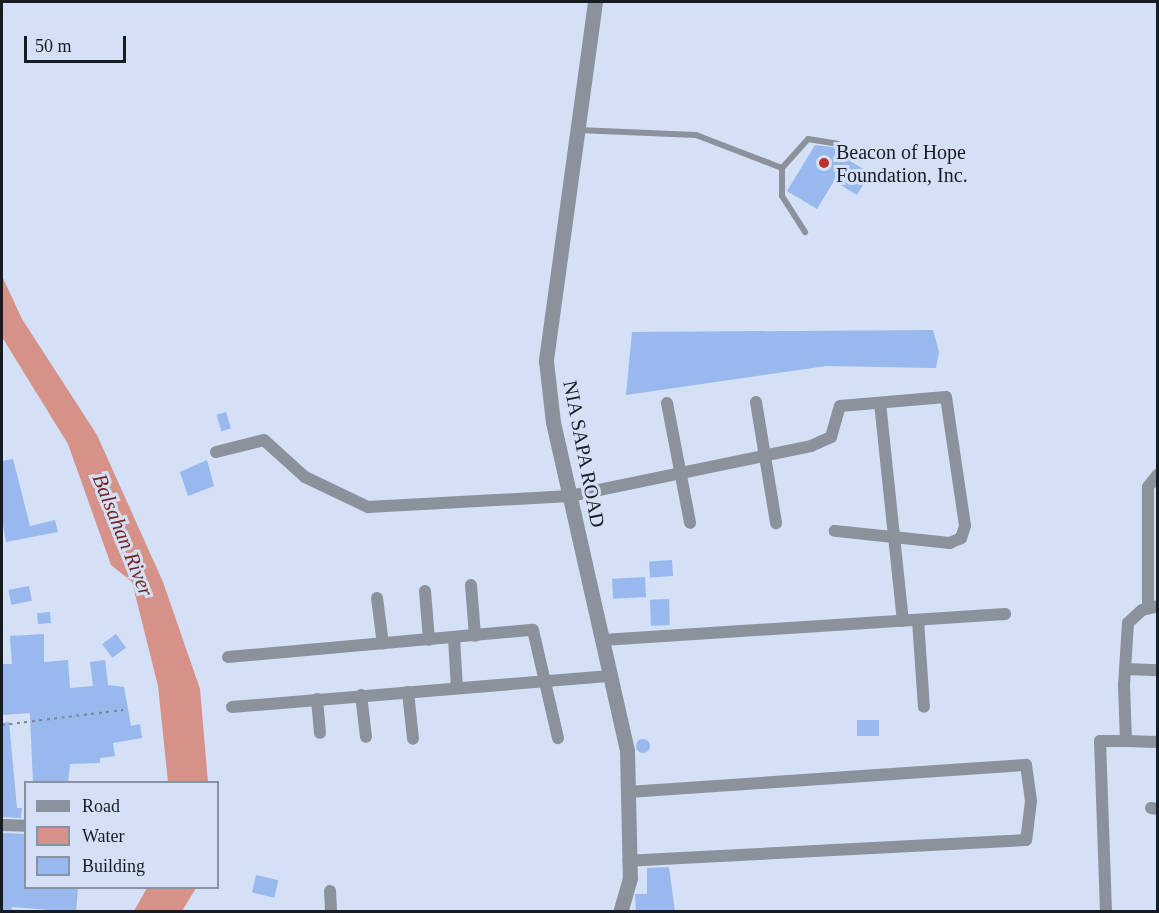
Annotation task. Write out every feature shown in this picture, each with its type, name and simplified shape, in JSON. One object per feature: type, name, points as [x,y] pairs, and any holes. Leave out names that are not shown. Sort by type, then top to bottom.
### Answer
[{"type":"street","name":"NIA SAPA ROAD","points":[[595,2],[546,361],[553,422],[627,750],[630,878],[620,912]]},
{"type":"street","points":[[216,452],[264,440],[305,477],[368,507],[570,496],[811,446],[831,437],[840,406],[946,397],[965,526],[956,542],[835,531]]},
{"type":"street","points":[[756,402],[776,523]]},
{"type":"street","points":[[667,403],[690,523]]},
{"type":"street","points":[[880,403],[903,621]]},
{"type":"street","points":[[1126,741],[1125,669],[1128,623],[1153,606],[1148,487],[1158,474]]},
{"type":"street","points":[[471,585],[475,636]]},
{"type":"street","points":[[425,591],[429,640]]},
{"type":"street","points":[[377,598],[383,644]]},
{"type":"street","points":[[603,640],[1005,614]]},
{"type":"street","points":[[918,620],[924,708]]},
{"type":"street","points":[[228,657],[533,630],[558,738]]},
{"type":"street","points":[[454,638],[457,688]]},
{"type":"street","points":[[1125,669],[1158,670]]},
{"type":"street","points":[[232,707],[611,676]]},
{"type":"street","points":[[408,692],[412,739]]},
{"type":"street","points":[[362,696],[366,736]]},
{"type":"street","points":[[317,699],[320,733]]},
{"type":"street","points":[[1106,912],[1100,741],[1158,742]]},
{"type":"street","points":[[628,792],[1026,765],[1031,801],[1026,840],[630,861]]},
{"type":"street","points":[[2,825],[24,826]]},
{"type":"street","points":[[330,891],[331,912]]},
{"type":"lane","points":[[577,130],[696,135],[782,168]]},
{"type":"lane","points":[[805,232],[782,196],[782,168],[808,139],[838,144]]},
{"type":"path","points":[[2,725],[123,710]]},
{"type":"water","name":"Balsahan River","points":[[2,276],[22,319],[97,435],[163,582],[200,689],[208,781],[168,781],[158,686],[132,582],[111,565],[68,444],[2,337]]},
{"type":"water","points":[[146,889],[195,889],[182,911],[134,911]]},
{"type":"building","points":[[815,145],[841,148],[854,155],[850,161],[870,173],[857,195],[834,181],[817,209],[787,191]]},
{"type":"building","points":[[933,330],[939,352],[936,368],[826,366],[626,395],[632,332]]},
{"type":"building","points":[[226,412],[231,428],[221,431],[216,415]]},
{"type":"building","points":[[13,459],[30,526],[55,520],[58,532],[6,542],[2,519],[2,461]]},
{"type":"building","points":[[207,460],[214,486],[188,496],[180,472]]},
{"type":"building","points":[[672,560],[673,576],[650,578],[649,562]]},
{"type":"building","points":[[645,577],[646,597],[613,599],[612,579]]},
{"type":"building","points":[[29,586],[32,601],[11,605],[8,590]]},
{"type":"building","points":[[669,599],[670,625],[651,626],[650,600]]},
{"type":"building","points":[[50,612],[51,623],[38,624],[37,613]]},
{"type":"building","points":[[44,634],[44,662],[68,660],[70,688],[93,686],[90,662],[105,660],[108,685],[124,687],[131,726],[140,724],[142,738],[113,743],[115,756],[100,758],[100,763],[70,764],[68,781],[33,781],[30,713],[2,715],[2,664],[12,664],[10,636]]},
{"type":"building","points":[[116,634],[126,648],[112,658],[102,644]]},
{"type":"building","points":[[857,720],[879,720],[879,736],[857,736]]},
{"type":"building","points":[[9,722],[17,808],[22,808],[21,818],[2,817],[2,723]]},
{"type":"building","points":[[640,739],[646,739],[650,746],[646,753],[640,753],[636,749],[636,743]]},
{"type":"building","points":[[2,833],[24,834],[24,889],[78,889],[76,912],[12,907],[11,912],[2,912]]},
{"type":"building","points":[[669,867],[675,912],[636,912],[635,894],[647,894],[647,868]]},
{"type":"building","points":[[256,875],[278,880],[274,898],[252,893]]},
{"type":"place","name":"Beacon of Hope Foundation, Inc.","points":[[824,163]]}]
